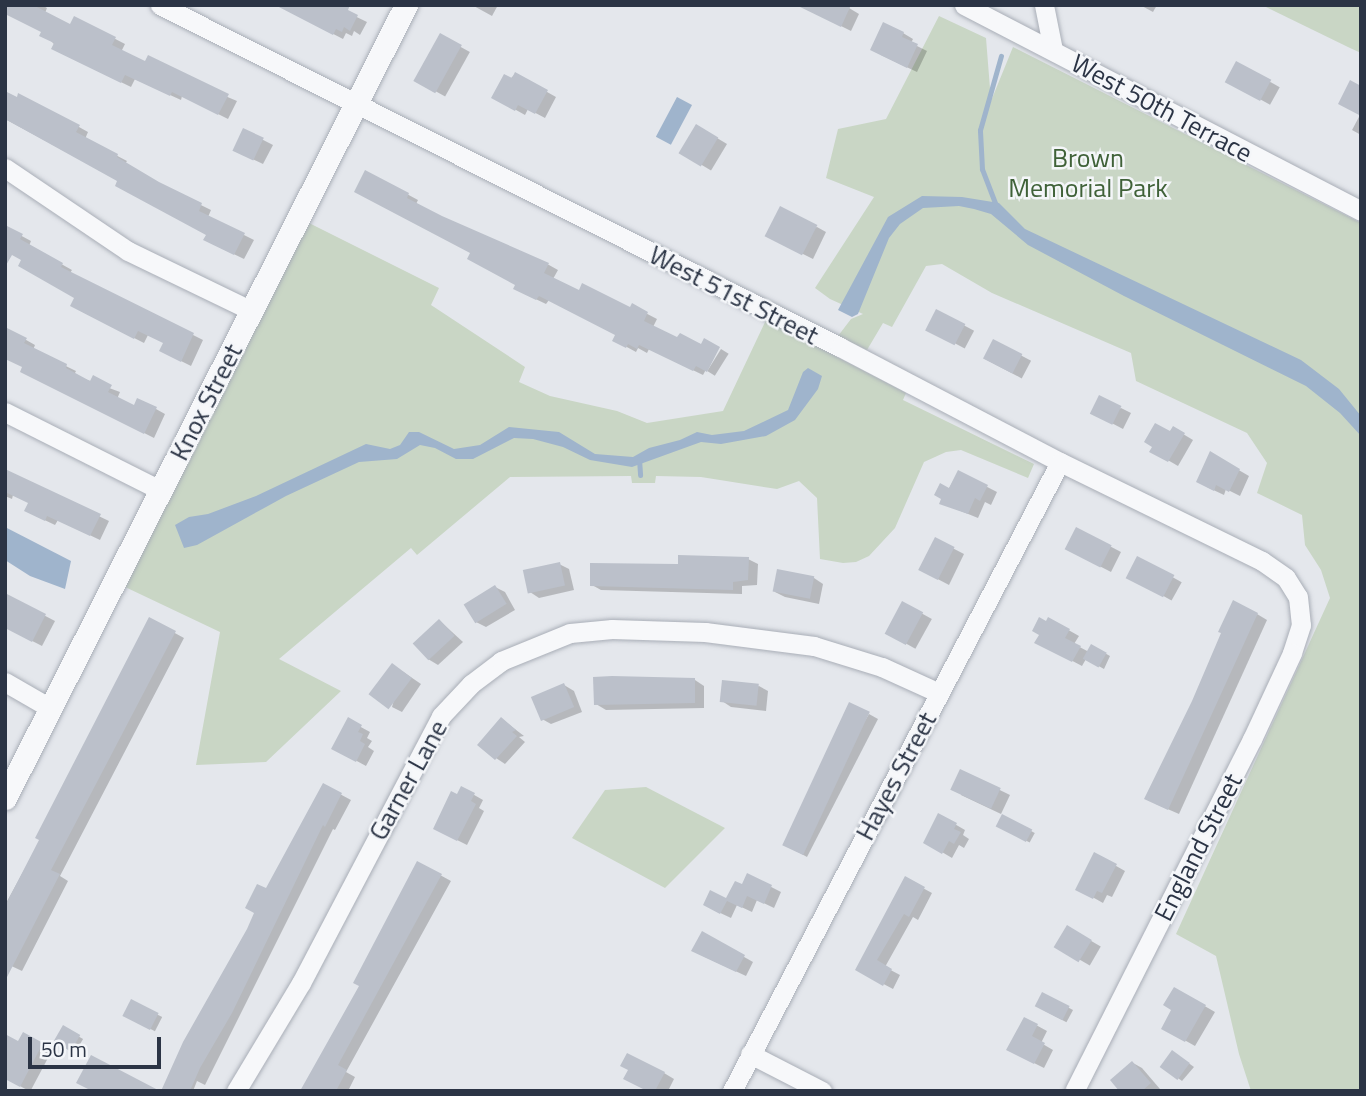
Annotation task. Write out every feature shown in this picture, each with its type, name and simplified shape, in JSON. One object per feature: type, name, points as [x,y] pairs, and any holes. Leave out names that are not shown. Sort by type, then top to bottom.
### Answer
[{"type":"street","name":"West 51st Street","points":[[160,5],[356,106],[840,347],[1059,462],[1262,561],[1286,578],[1298,597]]},
{"type":"street","name":"Knox Street","points":[[5,798],[406,5]]},
{"type":"street","name":"West 50th Terrace","points":[[964,5],[1361,211]]},
{"type":"street","points":[[1044,5],[1053,50]]},
{"type":"street","points":[[5,169],[128,251],[252,312]]},
{"type":"street","points":[[5,412],[160,490]]},
{"type":"street","name":"Hayes Street","points":[[732,1091],[1059,462]]},
{"type":"street","name":"England Street","points":[[1074,1091],[1252,739],[1292,653],[1301,625],[1298,597]]},
{"type":"street","name":"Garner Lane","points":[[236,1091],[301,983],[441,716],[471,684],[501,661],[570,633],[612,629],[705,632],[814,646],[883,667],[939,693]]},
{"type":"street","points":[[5,682],[50,708]]},
{"type":"street","points":[[750,1054],[822,1091]]},
{"type":"green space","points":[[1262,5],[1361,5],[1361,53],[1350,48]]},
{"type":"green space","name":"Brown Memorial Park","points":[[939,16],[986,38],[991,101],[1013,47],[1361,223],[1361,1091],[1251,1091],[1239,1054],[1216,956],[1176,934],[1330,598],[1321,570],[1305,545],[1302,515],[1257,493],[1267,463],[1247,433],[1136,381],[1131,353],[992,293],[942,264],[926,266],[892,327],[883,323],[867,350],[838,336],[851,319],[863,314],[830,299],[815,288],[874,197],[826,178],[838,129],[886,119]]},
{"type":"green space","points":[[309,223],[439,288],[431,305],[525,367],[519,382],[550,396],[617,411],[647,423],[723,411],[766,320],[906,393],[903,400],[1034,464],[1028,478],[961,450],[946,452],[924,462],[895,528],[869,556],[856,562],[843,563],[820,559],[817,498],[799,481],[777,489],[701,477],[656,476],[655,483],[632,483],[631,476],[510,477],[417,555],[411,548],[279,659],[341,691],[266,762],[196,765],[220,632],[123,586]]},
{"type":"green space","points":[[646,787],[725,828],[665,888],[572,838],[605,790]]},
{"type":"water","points":[[677,97],[692,105],[671,145],[656,137]]},
{"type":"water","points":[[922,196],[962,197],[999,203],[1025,229],[1301,360],[1339,389],[1361,416],[1361,436],[1340,413],[1306,386],[1028,245],[991,214],[974,209],[959,206],[923,208],[900,224],[889,238],[858,314],[852,317],[838,310],[888,217]]},
{"type":"water","points":[[808,368],[822,376],[818,389],[795,420],[766,436],[721,444],[701,442],[632,467],[590,460],[563,447],[533,439],[514,438],[473,459],[456,459],[435,448],[420,445],[397,459],[359,462],[286,496],[197,545],[184,548],[175,525],[189,517],[208,514],[256,496],[366,444],[390,449],[400,445],[409,432],[419,432],[454,449],[480,445],[509,427],[559,432],[595,454],[633,457],[649,448],[680,440],[697,432],[712,435],[744,431],[788,410],[803,372]]},
{"type":"water","points":[[5,527],[71,561],[65,589],[30,576],[5,560]]},
{"type":"building","points":[[5,5],[33,5],[70,24],[74,16],[116,37],[112,45],[145,61],[148,55],[229,94],[218,115],[172,92],[170,96],[125,75],[121,83],[51,49],[54,43],[39,36],[41,32],[5,14]]},
{"type":"building","points":[[275,5],[350,5],[348,10],[358,15],[350,31],[344,27],[342,32],[336,29],[333,35]]},
{"type":"building","points":[[796,5],[851,5],[841,27]]},
{"type":"building","points":[[883,22],[904,32],[902,37],[918,44],[907,68],[870,50]]},
{"type":"building","points":[[440,33],[462,45],[435,93],[413,81]]},
{"type":"building","points":[[1236,61],[1271,80],[1260,101],[1225,82]]},
{"type":"building","points":[[515,72],[548,90],[535,114],[518,105],[515,111],[491,98],[504,74],[512,78]]},
{"type":"building","points":[[1350,80],[1361,86],[1361,116],[1338,104]]},
{"type":"building","points":[[5,91],[17,97],[18,93],[80,125],[76,132],[118,154],[117,157],[159,182],[202,203],[199,211],[245,233],[234,255],[203,240],[206,235],[115,186],[117,181],[5,119]]},
{"type":"building","points":[[696,124],[718,137],[701,167],[678,153]]},
{"type":"building","points":[[243,128],[264,138],[253,160],[232,151]]},
{"type":"building","points":[[365,170],[409,193],[407,198],[442,216],[549,263],[544,273],[579,290],[582,283],[630,307],[632,303],[648,312],[644,321],[677,337],[680,333],[701,344],[704,338],[720,347],[707,372],[696,366],[693,371],[639,345],[637,349],[628,344],[626,348],[612,341],[615,335],[539,296],[536,300],[513,289],[515,285],[467,259],[470,253],[354,192]]},
{"type":"building","points":[[780,206],[817,225],[802,255],[765,236]]},
{"type":"building","points":[[5,225],[23,234],[20,239],[63,263],[61,267],[194,333],[181,362],[159,351],[163,343],[138,331],[134,339],[70,306],[74,298],[18,266],[21,260],[12,255],[5,267]]},
{"type":"building","points":[[936,309],[965,324],[955,345],[925,330]]},
{"type":"building","points":[[5,327],[27,338],[24,343],[67,364],[66,368],[90,381],[93,375],[112,385],[108,392],[134,405],[137,398],[157,407],[144,434],[20,372],[22,367],[5,359]]},
{"type":"building","points":[[993,339],[1022,354],[1012,374],[983,359]]},
{"type":"building","points":[[1099,395],[1121,406],[1112,425],[1090,414]]},
{"type":"building","points":[[1155,423],[1170,431],[1173,426],[1185,433],[1168,462],[1149,452],[1152,447],[1144,442]]},
{"type":"building","points":[[1210,451],[1240,469],[1229,492],[1216,485],[1214,491],[1196,482]]},
{"type":"building","points":[[5,469],[101,514],[90,536],[47,516],[45,521],[24,511],[28,503],[5,492]]},
{"type":"building","points":[[958,470],[988,485],[980,501],[975,498],[968,514],[939,504],[941,499],[934,495],[940,483],[949,488]]},
{"type":"building","points":[[1076,527],[1112,545],[1100,567],[1065,549]]},
{"type":"building","points":[[935,537],[955,547],[938,580],[918,570]]},
{"type":"building","points":[[678,555],[749,557],[748,580],[733,582],[733,590],[590,586],[590,563],[678,564]]},
{"type":"building","points":[[1137,556],[1174,575],[1163,597],[1126,578]]},
{"type":"building","points":[[560,562],[565,585],[528,593],[523,570]]},
{"type":"building","points":[[777,569],[814,576],[810,599],[773,592]]},
{"type":"building","points":[[495,585],[507,604],[475,623],[464,605]]},
{"type":"building","points":[[5,593],[46,614],[32,642],[5,628]]},
{"type":"building","points":[[1233,600],[1258,613],[1168,810],[1144,799],[1192,701]]},
{"type":"building","points":[[902,601],[923,612],[906,645],[885,634]]},
{"type":"building","points":[[149,617],[176,631],[51,870],[60,874],[5,981],[5,906],[39,840],[35,838]]},
{"type":"building","points":[[1039,617],[1046,621],[1048,617],[1070,629],[1065,638],[1081,646],[1072,662],[1034,643],[1039,635],[1032,631]]},
{"type":"building","points":[[439,619],[455,636],[428,660],[413,644]]},
{"type":"building","points":[[1091,644],[1107,653],[1099,668],[1083,659]]},
{"type":"building","points":[[392,663],[412,678],[388,709],[369,694]]},
{"type":"building","points":[[593,677],[695,678],[695,703],[594,705]]},
{"type":"building","points":[[722,680],[759,684],[756,706],[720,702]]},
{"type":"building","points":[[564,683],[574,707],[541,721],[531,697]]},
{"type":"building","points":[[849,702],[870,712],[803,855],[782,845]]},
{"type":"building","points":[[348,717],[362,725],[358,732],[363,734],[360,741],[365,744],[356,762],[331,749]]},
{"type":"building","points":[[501,717],[516,730],[512,732],[517,736],[495,760],[477,745]]},
{"type":"building","points":[[960,769],[1001,788],[991,809],[950,790]]},
{"type":"building","points":[[323,783],[342,793],[325,827],[323,825],[232,1013],[190,1091],[161,1091],[183,1042],[247,929],[254,913],[245,908],[257,884],[266,888]]},
{"type":"building","points":[[461,786],[475,793],[471,801],[476,804],[457,841],[433,829],[451,791],[457,794]]},
{"type":"building","points":[[938,813],[957,823],[954,829],[961,832],[954,844],[949,841],[942,854],[923,843]]},
{"type":"building","points":[[1002,814],[1032,829],[1026,842],[996,826]]},
{"type":"building","points":[[1094,852],[1117,864],[1102,893],[1097,891],[1093,899],[1075,890]]},
{"type":"building","points":[[417,861],[442,874],[338,1065],[347,1070],[336,1091],[300,1091],[359,986],[353,983]]},
{"type":"building","points":[[747,873],[772,885],[764,904],[747,896],[742,908],[727,901],[720,914],[703,905],[710,890],[726,898],[735,881],[742,884]]},
{"type":"building","points":[[905,876],[925,887],[909,917],[904,914],[877,960],[892,969],[883,986],[855,970]]},
{"type":"building","points":[[1067,925],[1092,940],[1078,962],[1054,947]]},
{"type":"building","points":[[702,931],[745,955],[736,972],[691,951]]},
{"type":"building","points":[[1174,987],[1206,1005],[1185,1042],[1161,1029],[1171,1010],[1163,1005]]},
{"type":"building","points":[[1042,992],[1070,1006],[1062,1020],[1035,1006]]},
{"type":"building","points":[[131,999],[159,1013],[150,1030],[122,1016]]},
{"type":"building","points":[[1024,1017],[1038,1024],[1032,1036],[1045,1043],[1034,1064],[1006,1050]]},
{"type":"building","points":[[63,1025],[80,1035],[71,1051],[54,1041]]},
{"type":"building","points":[[23,1032],[43,1043],[20,1087],[5,1079],[5,1034],[18,1041]]},
{"type":"building","points":[[1172,1050],[1190,1063],[1177,1080],[1160,1067]]},
{"type":"building","points":[[627,1053],[665,1072],[655,1091],[647,1091],[623,1079],[628,1070],[620,1066]]},
{"type":"building","points":[[91,1055],[160,1091],[92,1091],[76,1083]]},
{"type":"building","points":[[1132,1061],[1151,1083],[1142,1091],[1119,1091],[1110,1080]]},
{"type":"waterway","points":[[997,208],[982,169],[980,130],[1001,56]]},
{"type":"waterway","points":[[639,459],[640,475]]}]
